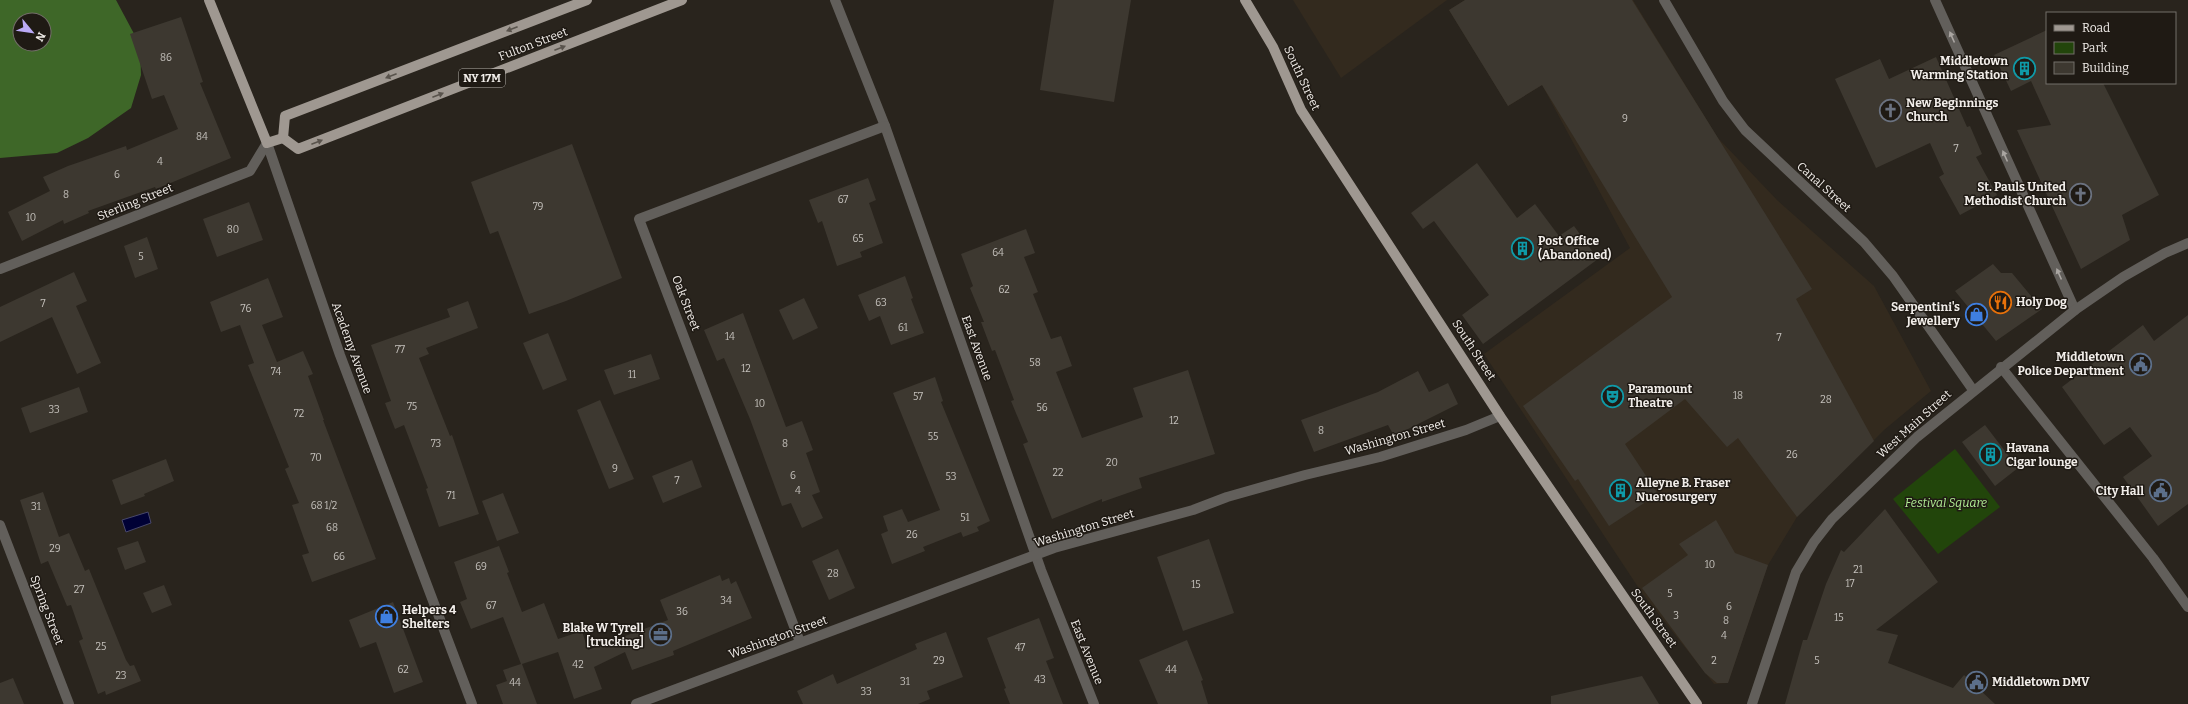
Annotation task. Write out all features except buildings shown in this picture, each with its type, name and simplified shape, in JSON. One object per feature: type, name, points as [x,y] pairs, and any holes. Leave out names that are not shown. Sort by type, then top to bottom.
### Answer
[{"type":"main road","name":"Academy Avenue","points":[[209,0],[267,143]]},
{"type":"main road","name":"Fulton Street","points":[[588,0],[285,116],[283,138],[298,149],[682,0]]},
{"type":"main road","name":"South Street","points":[[1245,0],[1273,47],[1301,110],[1500,416],[1697,704]]},
{"type":"main road","points":[[267,143],[283,138]]},
{"type":"street","name":"East Avenue","points":[[835,0],[885,126],[1037,555],[1094,704]]},
{"type":"street","name":"Canal Street","points":[[1664,0],[1722,101],[1745,130],[1864,242],[1893,276],[1973,390]]},
{"type":"street","points":[[1935,0],[2075,310]]},
{"type":"street","name":"Oak Street","points":[[800,642],[640,219],[885,126]]},
{"type":"street","name":"Sterling Street","points":[[0,269],[250,171],[267,143]]},
{"type":"street","name":"Academy Avenue","points":[[267,143],[340,355],[472,704]]},
{"type":"street","name":"West Main Street","points":[[1752,704],[1796,572],[1814,542],[1832,519],[1917,437],[2001,367],[2075,310],[2123,278],[2165,253],[2188,243]]},
{"type":"street","points":[[2001,367],[2153,558],[2188,607]]},
{"type":"street","name":"Washington Street","points":[[636,704],[1054,548],[1193,510],[1227,497],[1305,475],[1380,457],[1466,430],[1500,416]]},
{"type":"street","name":"Spring Street","points":[[0,525],[69,704]]},
{"type":"shaded area","points":[[1293,0],[1447,0],[1341,78]]},
{"type":"shaded area","points":[[1465,0],[1633,0],[1718,138],[1777,200],[1874,286],[1931,391],[1884,430],[1797,517],[1768,565],[1728,683],[1714,684],[1642,593],[1484,354],[1630,248],[1542,85],[1508,106],[1449,10]]},
{"type":"shaded area","points":[[148,512],[151,523],[126,532],[122,520]]},
{"type":"green space","points":[[0,0],[116,0],[140,45],[141,75],[131,108],[88,138],[57,153],[0,158]]},
{"type":"green space","name":"Festival Square","points":[[1955,449],[2000,507],[1938,554],[1893,499]]},
{"type":"place","name":"Middletown Warming Station","points":[[2024,68]]},
{"type":"place","name":"New Beginnings Church","points":[[1891,110]]},
{"type":"place","name":"St. Pauls United Methodist Church","points":[[2081,194]]},
{"type":"place","name":"Post Office (Abandoned)","points":[[1522,248]]},
{"type":"place","name":"Holy Dog","points":[[2000,302]]},
{"type":"place","name":"Serpentini's Jewellery","points":[[1976,314]]},
{"type":"place","name":"Middletown Police Department","points":[[2140,364]]},
{"type":"place","name":"Paramount Theatre","points":[[1613,396]]},
{"type":"place","name":"Havana Cigar lounge","points":[[1990,455]]},
{"type":"place","name":"Alleyne B. Fraser Nuerosurgery","points":[[1620,490]]},
{"type":"place","name":"City Hall","points":[[2160,491]]},
{"type":"place","name":"Helpers 4 Shelters","points":[[387,617]]},
{"type":"place","name":"Blake W Tyrell [trucking]","points":[[660,635]]},
{"type":"place","name":"Middletown DMV","points":[[1977,682]]}]
